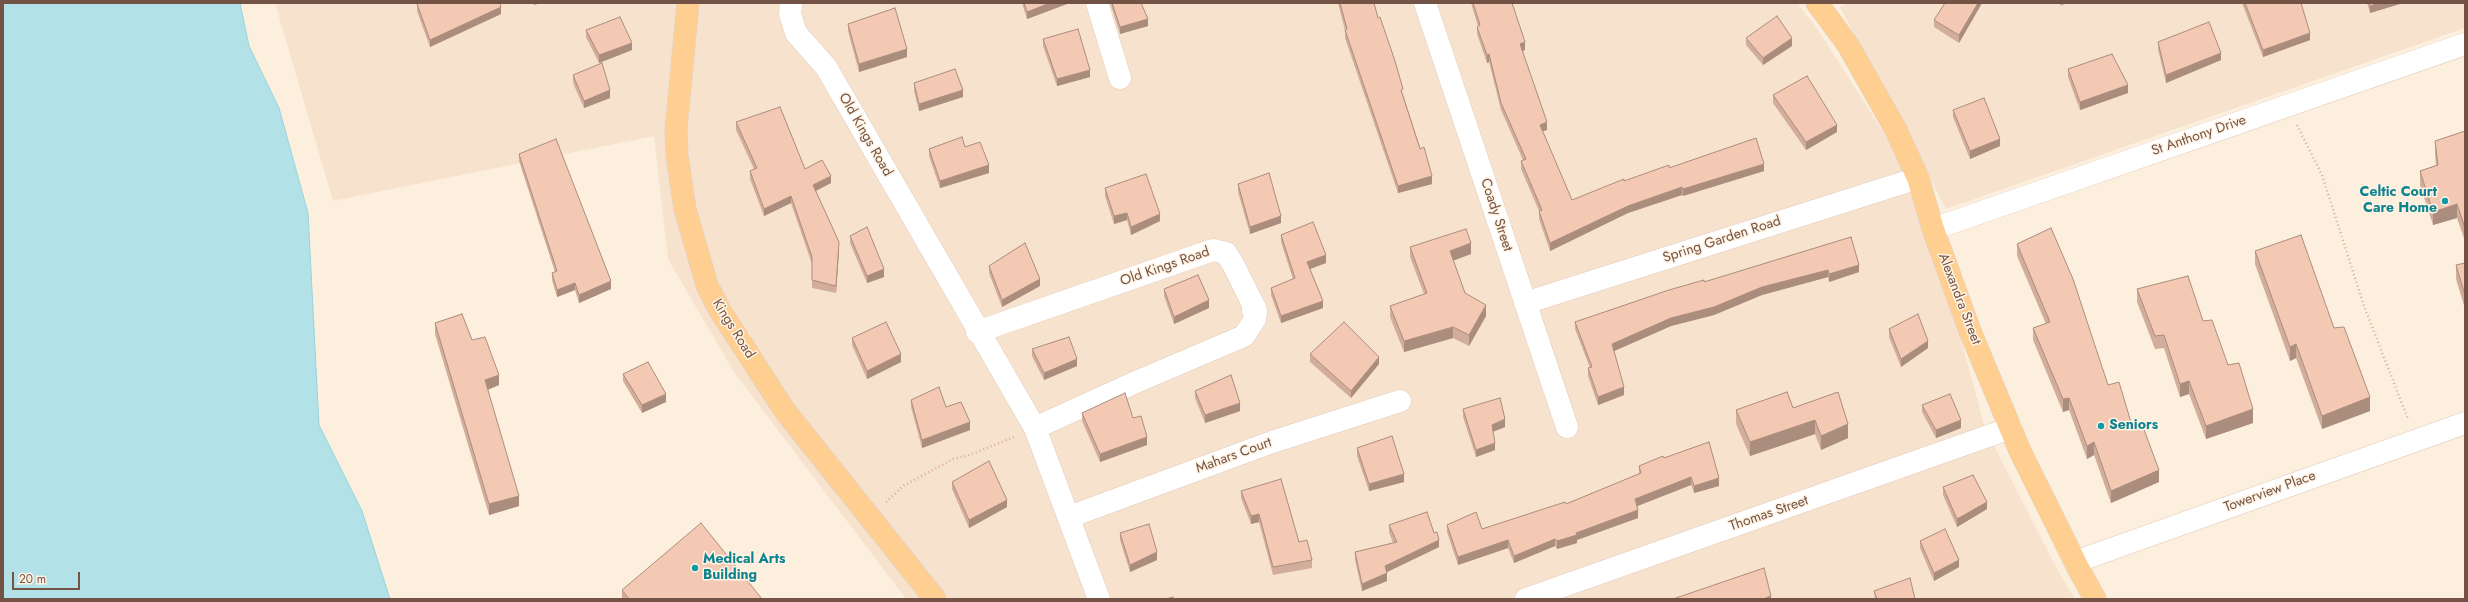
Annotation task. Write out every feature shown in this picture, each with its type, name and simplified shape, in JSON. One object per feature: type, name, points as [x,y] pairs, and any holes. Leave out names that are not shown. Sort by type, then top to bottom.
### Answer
[{"type":"main road","name":"Kings Road","points":[[688,3],[676,130],[677,155],[685,209],[707,285],[719,310],[785,411],[935,599]]},
{"type":"main road","name":"Alexandra Street","points":[[1819,4],[1848,45],[1873,86],[1918,178],[1933,228],[1970,331],[2011,428],[2075,562],[2095,599]]},
{"type":"street","name":"Old Kings Road","points":[[791,3],[790,14],[796,33],[826,67],[978,332],[1035,428],[1099,599]]},
{"type":"street","points":[[1097,3],[1120,78]]},
{"type":"street","name":"Coady Street","points":[[1425,3],[1566,427]]},
{"type":"street","name":"St Anthony Drive","points":[[1933,228],[2465,44]]},
{"type":"street","name":"Spring Garden Road","points":[[1525,303],[1918,178]]},
{"type":"street","name":"Old Kings Road","points":[[978,332],[1213,250],[1226,253],[1234,264],[1255,308],[1253,310],[1256,312],[1255,319],[1244,336],[1136,382],[1035,428]]},
{"type":"street","name":"Mahars Court","points":[[1069,517],[1272,442],[1400,401]]},
{"type":"street","name":"Towerview Place","points":[[2075,562],[2465,423]]},
{"type":"street","name":"Thomas Street","points":[[1526,599],[2011,428]]},
{"type":"path","points":[[2287,105],[2322,175],[2364,306],[2416,440]]},
{"type":"path","points":[[869,517],[902,486],[916,478],[953,459],[968,456],[1035,428]]},
{"type":"shaded area","points":[[275,3],[1797,3],[1816,27],[1916,183],[1927,215],[1985,428],[2058,571],[2075,599],[906,599],[734,372],[668,259],[654,136],[333,201]]},
{"type":"shaded area","points":[[1849,3],[2465,3],[2465,28],[1946,209],[1840,7]]},
{"type":"water","points":[[3,3],[240,3],[249,46],[279,108],[308,213],[319,425],[362,511],[390,599],[3,599]]},
{"type":"building","points":[[500,3],[501,7],[430,40],[417,4]]},
{"type":"building","points":[[1024,3],[1050,3],[1027,12]]},
{"type":"building","points":[[1112,3],[1141,3],[1148,19],[1120,27]]},
{"type":"building","points":[[1340,3],[1374,3],[1378,18],[1380,17],[1395,61],[1403,89],[1401,90],[1420,149],[1424,147],[1432,176],[1398,186],[1345,30],[1347,29]]},
{"type":"building","points":[[1473,3],[1512,3],[1525,42],[1520,44],[1547,122],[1540,125],[1572,200],[1624,179],[1624,181],[1669,165],[1669,168],[1756,138],[1764,164],[1683,189],[1682,187],[1628,206],[1550,243],[1539,211],[1542,210],[1521,161],[1526,159],[1501,103],[1489,54],[1487,55],[1477,27],[1480,25]]},
{"type":"building","points":[[1945,3],[1978,3],[1959,35],[1934,20]]},
{"type":"building","points":[[2245,3],[2301,3],[2310,33],[2263,50]]},
{"type":"building","points":[[2369,3],[2378,3],[2370,6]]},
{"type":"building","points":[[895,8],[907,49],[859,64],[848,24]]},
{"type":"building","points":[[1777,16],[1792,38],[1763,58],[1746,38]]},
{"type":"building","points":[[620,17],[632,43],[599,55],[586,30]]},
{"type":"building","points":[[2209,22],[2221,53],[2166,75],[2158,42]]},
{"type":"building","points":[[1078,29],[1090,70],[1057,79],[1043,39]]},
{"type":"building","points":[[2112,54],[2128,85],[2080,102],[2068,69]]},
{"type":"building","points":[[602,63],[610,90],[584,101],[573,75]]},
{"type":"building","points":[[955,69],[963,90],[919,104],[914,83]]},
{"type":"building","points":[[1807,76],[1837,125],[1806,142],[1773,95]]},
{"type":"building","points":[[1984,98],[2000,139],[1970,151],[1953,110]]},
{"type":"building","points":[[780,107],[805,169],[822,160],[831,176],[813,185],[839,242],[836,286],[812,280],[812,257],[791,196],[764,209],[750,171],[757,168],[736,122]]},
{"type":"building","name":"Celtic Court Care Home","points":[[2465,131],[2465,228],[2457,204],[2433,212],[2420,171],[2438,165],[2435,141]]},
{"type":"building","points":[[962,137],[965,147],[980,142],[989,165],[940,181],[929,149]]},
{"type":"building","points":[[556,139],[611,281],[579,295],[575,283],[557,290],[552,273],[557,271],[519,154]]},
{"type":"building","points":[[1269,173],[1281,216],[1250,227],[1238,184]]},
{"type":"building","points":[[1146,174],[1160,214],[1131,227],[1127,213],[1114,216],[1105,188]]},
{"type":"building","points":[[1313,222],[1326,255],[1307,262],[1323,301],[1281,316],[1271,288],[1295,278],[1281,235]]},
{"type":"building","points":[[867,227],[884,269],[867,276],[850,236]]},
{"type":"building","name":"Seniors","points":[[2051,228],[2073,279],[2108,385],[2119,382],[2133,429],[2143,427],[2159,470],[2111,491],[2094,442],[2087,446],[2069,398],[2063,399],[2033,328],[2050,322],[2017,244]]},
{"type":"building","points":[[1466,229],[1471,243],[1450,251],[1465,293],[1486,305],[1469,335],[1453,327],[1404,341],[1390,306],[1427,293],[1410,247]]},
{"type":"building","points":[[2301,235],[2334,328],[2344,327],[2370,397],[2322,416],[2296,344],[2290,347],[2255,251]]},
{"type":"building","points":[[1851,237],[1859,265],[1829,274],[1828,270],[1762,287],[1714,307],[1671,318],[1612,344],[1624,387],[1598,397],[1588,368],[1592,367],[1575,322],[1669,290],[1704,280],[1704,282]]},
{"type":"building","points":[[1025,243],[1040,279],[1002,300],[989,266]]},
{"type":"building","points":[[2465,263],[2465,295],[2456,265]]},
{"type":"building","points":[[1198,275],[1209,300],[1174,317],[1164,289]]},
{"type":"building","name":"Seniors","points":[[2188,276],[2203,321],[2212,320],[2228,365],[2239,363],[2253,409],[2206,426],[2189,381],[2180,384],[2164,335],[2155,336],[2137,289]]},
{"type":"building","points":[[462,314],[472,340],[485,337],[499,375],[485,380],[519,496],[489,504],[435,323]]},
{"type":"building","points":[[1918,314],[1928,341],[1901,359],[1889,329]]},
{"type":"building","points":[[886,322],[901,354],[867,371],[852,338]]},
{"type":"building","points":[[1344,322],[1379,357],[1351,391],[1310,354]]},
{"type":"building","points":[[1069,337],[1077,359],[1044,373],[1032,349]]},
{"type":"building","points":[[648,362],[666,394],[642,405],[623,374]]},
{"type":"building","points":[[1231,375],[1240,403],[1205,415],[1195,391]]},
{"type":"building","points":[[939,387],[946,407],[961,402],[970,422],[922,440],[911,400]]},
{"type":"building","points":[[1787,392],[1793,408],[1838,392],[1848,424],[1821,436],[1815,420],[1750,442],[1736,410]]},
{"type":"building","points":[[1125,393],[1133,418],[1141,416],[1147,437],[1100,454],[1082,413]]},
{"type":"building","points":[[1950,394],[1961,420],[1936,430],[1922,405]]},
{"type":"building","points":[[1500,398],[1505,419],[1492,425],[1495,443],[1476,450],[1463,409]]},
{"type":"building","points":[[1392,436],[1404,474],[1369,484],[1357,448]]},
{"type":"building","points":[[1709,442],[1719,478],[1694,486],[1691,477],[1635,499],[1638,510],[1576,533],[1577,535],[1557,541],[1555,539],[1514,556],[1508,540],[1458,557],[1447,525],[1476,512],[1482,529],[1565,502],[1566,504],[1641,473],[1639,466],[1663,456],[1664,458]]},
{"type":"building","points":[[989,461],[1007,500],[969,520],[952,482]]},
{"type":"building","points":[[1973,475],[1987,502],[1957,519],[1943,487]]},
{"type":"building","points":[[1281,479],[1299,542],[1307,540],[1312,560],[1273,567],[1259,514],[1251,516],[1241,491]]},
{"type":"building","points":[[1427,512],[1434,533],[1437,532],[1439,540],[1385,566],[1387,573],[1362,584],[1355,552],[1397,542],[1389,525]]},
{"type":"building","name":"Medical Arts Building","points":[[701,523],[762,599],[629,599],[622,590]]},
{"type":"building","points":[[1149,524],[1157,552],[1130,565],[1120,533]]},
{"type":"building","points":[[1945,529],[1959,560],[1934,573],[1920,541]]},
{"type":"building","points":[[1764,568],[1771,596],[1763,599],[1673,599]]},
{"type":"building","points":[[1910,578],[1915,599],[1877,599],[1874,591]]},
{"type":"place","name":"Celtic Court Care Home","points":[[2445,201]]},
{"type":"place","name":"Seniors","points":[[2101,426]]},
{"type":"place","name":"Medical Arts Building","points":[[695,568]]}]
